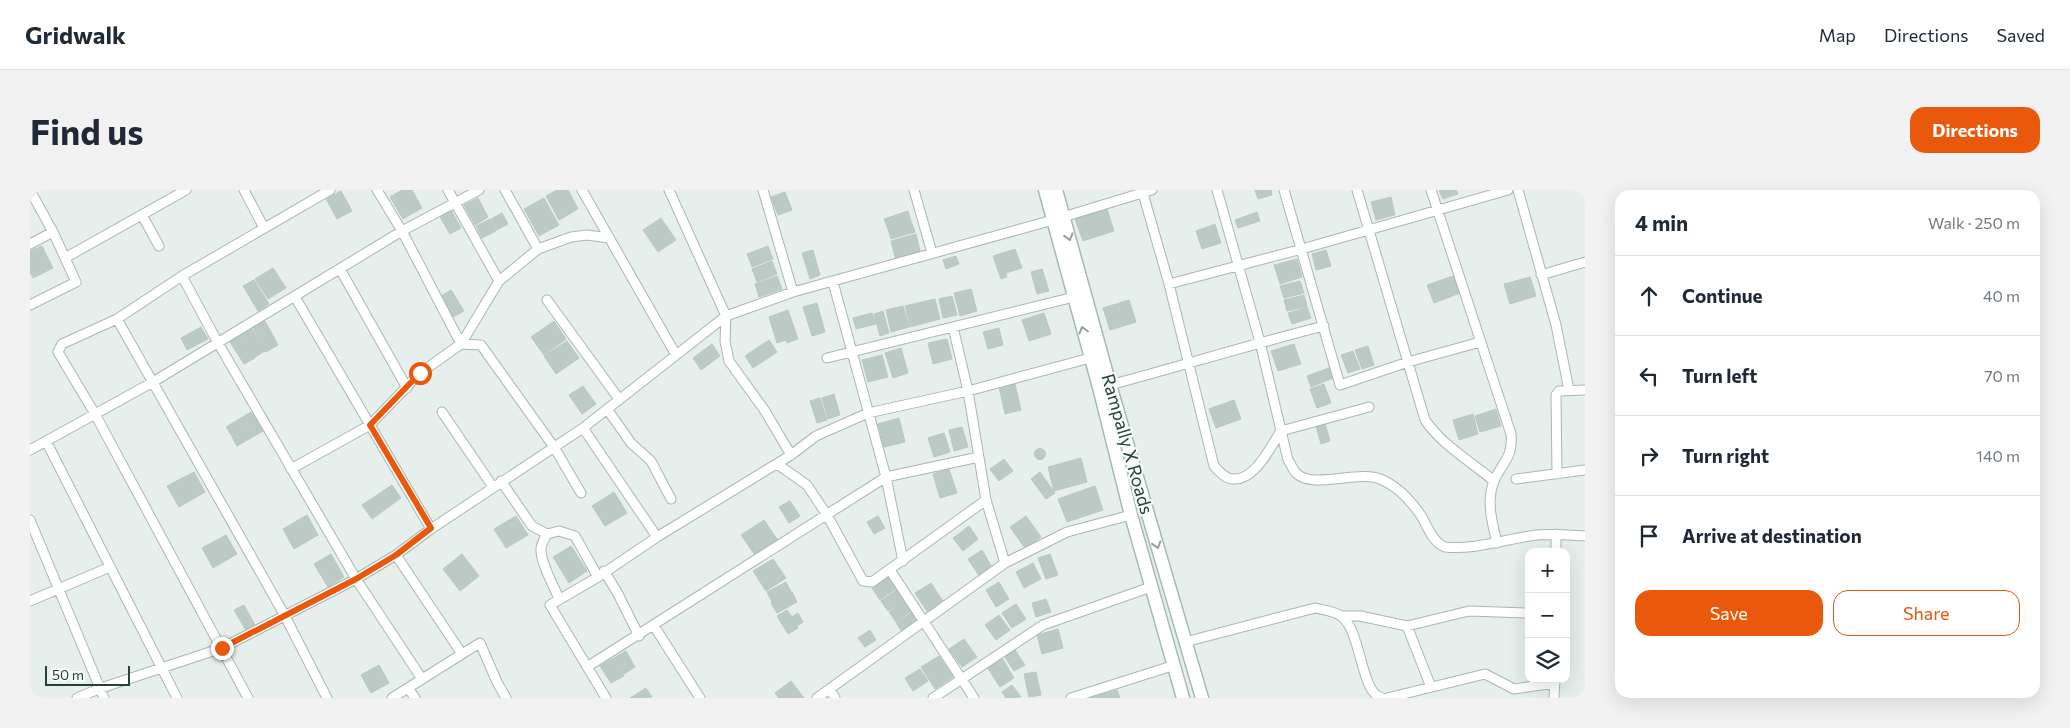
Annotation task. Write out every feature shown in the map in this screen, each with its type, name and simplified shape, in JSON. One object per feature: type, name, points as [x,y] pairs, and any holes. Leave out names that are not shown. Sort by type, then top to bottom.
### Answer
[{"type":"main road","points":[[1044,190],[1058,218],[1074,297],[1090,358],[1151,588],[1184,698]]},
{"type":"main road","name":"Rampally X Roads","points":[[1056,190],[1058,218],[1110,385],[1202,698]]},
{"type":"main road","points":[[1162,622],[1179,619]]},
{"type":"street","points":[[30,305],[76,282],[53,232],[30,192],[35,190]]},
{"type":"street","points":[[65,258],[186,190]]},
{"type":"street","points":[[244,190],[264,228]]},
{"type":"street","points":[[248,698],[95,414],[58,352],[62,344],[117,319],[182,276],[330,190]]},
{"type":"street","points":[[377,190],[402,231],[461,344]]},
{"type":"street","points":[[448,190],[499,281]]},
{"type":"street","points":[[30,450],[154,382],[402,231],[479,190]]},
{"type":"street","points":[[505,190],[538,249]]},
{"type":"street","points":[[582,190],[676,355]]},
{"type":"street","points":[[669,190],[726,316],[725,341],[728,361],[765,411],[791,456]]},
{"type":"street","points":[[764,190],[793,292]]},
{"type":"street","points":[[914,190],[932,253]]},
{"type":"street","points":[[1217,190],[1260,342],[1288,460],[1297,474],[1308,479],[1364,476],[1379,478],[1399,490],[1419,513],[1439,544],[1449,548],[1497,543],[1530,536],[1556,534],[1585,536]]},
{"type":"street","points":[[1284,190],[1340,385],[1408,362],[1480,342]]},
{"type":"street","points":[[1357,190],[1425,420],[1435,435],[1494,481]]},
{"type":"street","points":[[1431,190],[1511,434],[1512,448],[1494,481],[1489,504],[1497,543]]},
{"type":"street","points":[[1169,284],[1302,249],[1508,190]]},
{"type":"street","points":[[1518,190],[1556,325],[1569,390]]},
{"type":"street","points":[[77,698],[100,688],[222,648],[356,579],[396,555],[431,528],[583,428],[726,316],[793,292],[1058,218],[1146,191],[1214,466],[1224,476],[1233,479],[1242,478],[1256,468],[1281,431],[1369,407]]},
{"type":"street","points":[[142,215],[159,246]]},
{"type":"street","points":[[30,244],[53,232]]},
{"type":"street","points":[[291,469],[370,425],[420,373],[461,344],[499,281],[538,249],[571,237],[587,235],[609,238]]},
{"type":"street","points":[[1541,275],[1585,262]]},
{"type":"street","points":[[340,269],[406,388]]},
{"type":"street","points":[[182,276],[218,343],[356,579],[422,679]]},
{"type":"street","points":[[833,282],[886,477],[903,561]]},
{"type":"street","points":[[295,297],[431,528]]},
{"type":"street","points":[[827,358],[1074,297]]},
{"type":"street","points":[[547,300],[620,399]]},
{"type":"street","points":[[117,319],[285,616],[327,698]]},
{"type":"street","points":[[1110,385],[1189,364],[1260,342],[1324,326]]},
{"type":"street","points":[[953,327],[968,391],[986,500],[1005,563]]},
{"type":"street","points":[[461,344],[481,345],[554,447],[581,494]]},
{"type":"street","points":[[606,698],[550,605],[657,537],[791,456],[816,436],[868,414],[968,391],[1090,358]]},
{"type":"street","points":[[1557,474],[1556,395],[1559,391],[1585,390]]},
{"type":"street","points":[[607,409],[631,444],[651,461],[671,499]]},
{"type":"street","points":[[442,412],[493,487]]},
{"type":"street","points":[[583,428],[657,537]]},
{"type":"street","points":[[46,441],[177,698]]},
{"type":"street","points":[[587,668],[886,477],[979,457]]},
{"type":"street","points":[[777,464],[807,485],[827,515],[863,581],[872,582],[986,500]]},
{"type":"street","points":[[1516,479],[1585,470]]},
{"type":"street","points":[[502,481],[532,526],[547,534],[559,532],[575,536],[601,574],[617,592],[639,636]]},
{"type":"street","points":[[817,698],[1005,563],[1067,532],[1131,514]]},
{"type":"street","points":[[30,520],[104,698]]},
{"type":"street","points":[[547,534],[541,548],[542,560],[559,599]]},
{"type":"street","points":[[1556,534],[1556,548]]},
{"type":"street","points":[[396,555],[462,654]]},
{"type":"street","points":[[30,601],[110,567]]},
{"type":"street","points":[[890,570],[974,698]]},
{"type":"street","points":[[933,698],[1043,625],[1151,588]]},
{"type":"street","points":[[1185,642],[1315,608],[1328,610],[1342,616],[1360,616],[1407,626],[1468,611],[1525,614]]},
{"type":"street","points":[[1342,616],[1352,630],[1369,684],[1373,692],[1382,698]]},
{"type":"street","points":[[654,626],[700,698]]},
{"type":"street","points":[[1407,626],[1432,686]]},
{"type":"street","points":[[392,698],[480,644],[506,698]]},
{"type":"street","points":[[1071,698],[1174,665]]},
{"type":"street","points":[[1387,698],[1486,674],[1514,689],[1545,683]]},
{"type":"street","points":[[1554,698],[1555,683]]},
{"type":"street","points":[[408,688],[415,698]]},
{"type":"street","points":[[830,689],[835,698]]},
{"type":"building","points":[[402,190],[412,190],[422,208],[403,219],[390,197]]},
{"type":"building","points":[[557,190],[568,190],[578,209],[559,220],[546,196]]},
{"type":"building","points":[[1255,190],[1271,190],[1272,195],[1258,199]]},
{"type":"building","points":[[1439,190],[1456,190],[1458,194],[1443,199]]},
{"type":"building","points":[[341,191],[352,211],[337,219],[326,199]]},
{"type":"building","points":[[785,192],[792,210],[778,215],[771,197]]},
{"type":"building","points":[[1391,197],[1395,215],[1376,220],[1371,202]]},
{"type":"building","points":[[478,198],[488,217],[475,225],[464,205]]},
{"type":"building","points":[[544,198],[559,225],[539,236],[524,209]]},
{"type":"building","points":[[1107,209],[1114,231],[1083,241],[1075,219]]},
{"type":"building","points":[[451,210],[461,228],[450,234],[440,217]]},
{"type":"building","points":[[908,211],[911,221],[888,229],[884,219]]},
{"type":"building","points":[[1257,212],[1260,221],[1238,228],[1235,220]]},
{"type":"building","points":[[502,213],[508,224],[497,230],[491,219]]},
{"type":"building","points":[[661,218],[676,240],[658,252],[643,230]]},
{"type":"building","points":[[490,219],[496,231],[482,238],[476,226]]},
{"type":"building","points":[[911,221],[915,232],[891,239],[888,229]]},
{"type":"building","points":[[1215,224],[1221,243],[1202,249],[1196,231]]},
{"type":"building","points":[[916,234],[921,255],[896,261],[891,241]]},
{"type":"building","points":[[42,246],[53,268],[33,278],[30,272],[30,251]]},
{"type":"building","points":[[768,246],[773,259],[752,267],[747,254]]},
{"type":"building","points":[[1015,249],[1022,268],[1006,273],[1007,277],[1001,279],[993,256]]},
{"type":"building","points":[[813,250],[820,275],[810,279],[802,253]]},
{"type":"building","points":[[1326,250],[1331,266],[1316,270],[1312,254]]},
{"type":"building","points":[[956,256],[959,264],[946,269],[943,260]]},
{"type":"building","points":[[1297,259],[1302,277],[1280,284],[1274,265]]},
{"type":"building","points":[[772,261],[777,274],[757,282],[752,269]]},
{"type":"building","points":[[273,268],[286,288],[268,299],[255,279]]},
{"type":"building","points":[[1042,269],[1049,291],[1037,294],[1031,272]]},
{"type":"building","points":[[777,276],[782,289],[759,297],[755,284]]},
{"type":"building","points":[[1453,276],[1460,293],[1434,303],[1427,285]]},
{"type":"building","points":[[1530,277],[1536,296],[1510,304],[1504,284]]},
{"type":"building","points":[[254,280],[269,304],[258,311],[243,286]]},
{"type":"building","points":[[1300,281],[1304,293],[1284,298],[1280,286]]},
{"type":"building","points":[[971,289],[977,311],[960,316],[954,293]]},
{"type":"building","points":[[451,290],[464,311],[453,317],[441,296]]},
{"type":"building","points":[[1304,295],[1307,306],[1287,311],[1284,300]]},
{"type":"building","points":[[952,296],[957,315],[943,318],[939,299]]},
{"type":"building","points":[[935,299],[940,319],[910,327],[905,306]]},
{"type":"building","points":[[1129,300],[1136,322],[1110,330],[1103,308]]},
{"type":"building","points":[[817,303],[825,332],[812,336],[803,307]]},
{"type":"building","points":[[903,306],[909,327],[891,332],[886,310]]},
{"type":"building","points":[[1307,307],[1311,318],[1292,324],[1288,313]]},
{"type":"building","points":[[788,310],[798,339],[787,343],[786,340],[777,343],[769,317]]},
{"type":"building","points":[[883,311],[889,333],[880,336],[874,314]]},
{"type":"building","points":[[872,313],[876,324],[856,329],[853,318]]},
{"type":"building","points":[[1044,313],[1051,334],[1029,341],[1022,320]]},
{"type":"building","points":[[265,321],[278,345],[266,352],[253,328]]},
{"type":"building","points":[[554,321],[566,339],[544,355],[531,337]]},
{"type":"building","points":[[201,327],[208,339],[187,350],[181,338]]},
{"type":"building","points":[[999,328],[1003,345],[988,349],[983,332]]},
{"type":"building","points":[[252,329],[265,351],[255,357],[242,335]]},
{"type":"building","points":[[241,335],[255,358],[244,364],[230,342]]},
{"type":"building","points":[[947,339],[952,359],[933,364],[928,343]]},
{"type":"building","points":[[769,340],[777,352],[753,368],[745,356]]},
{"type":"building","points":[[567,341],[579,358],[556,374],[544,356]]},
{"type":"building","points":[[712,344],[720,356],[701,370],[693,358]]},
{"type":"building","points":[[1294,344],[1301,364],[1278,371],[1271,351]]},
{"type":"building","points":[[1368,346],[1374,365],[1362,369],[1355,350]]},
{"type":"building","points":[[901,348],[908,373],[893,378],[885,353]]},
{"type":"building","points":[[1353,351],[1360,369],[1348,373],[1341,355]]},
{"type":"building","points":[[882,355],[888,377],[868,382],[862,360]]},
{"type":"building","points":[[1329,368],[1333,378],[1311,387],[1307,376]]},
{"type":"building","points":[[1015,384],[1021,410],[1005,414],[999,387]]},
{"type":"building","points":[[1324,384],[1331,403],[1317,408],[1310,389]]},
{"type":"building","points":[[583,386],[596,404],[582,414],[569,395]]},
{"type":"building","points":[[834,394],[840,415],[828,419],[822,398]]},
{"type":"building","points":[[820,398],[827,420],[817,423],[810,401]]},
{"type":"building","points":[[1234,400],[1241,419],[1216,428],[1209,409]]},
{"type":"building","points":[[1496,409],[1501,426],[1480,432],[1475,416]]},
{"type":"building","points":[[251,412],[257,421],[232,436],[226,427]]},
{"type":"building","points":[[1473,414],[1478,434],[1459,440],[1453,420]]},
{"type":"building","points":[[899,418],[905,442],[884,447],[878,424]]},
{"type":"building","points":[[257,422],[263,431],[237,446],[232,437]]},
{"type":"building","points":[[1325,423],[1330,441],[1321,444],[1316,426]]},
{"type":"building","points":[[962,427],[968,447],[954,451],[949,430]]},
{"type":"building","points":[[944,433],[950,452],[934,457],[928,438]]},
{"type":"building","points":[[1040,448],[1046,454],[1040,460],[1034,454]]},
{"type":"building","points":[[1081,458],[1087,482],[1054,491],[1048,467]]},
{"type":"building","points":[[1004,459],[1013,471],[999,481],[990,469]]},
{"type":"building","points":[[949,469],[957,493],[940,498],[933,474]]},
{"type":"building","points":[[194,472],[205,492],[179,507],[167,486]]},
{"type":"building","points":[[1040,472],[1055,493],[1046,499],[1031,479]]},
{"type":"building","points":[[392,485],[401,498],[372,519],[362,505]]},
{"type":"building","points":[[1095,486],[1103,510],[1067,522],[1058,499]]},
{"type":"building","points":[[614,492],[627,513],[605,526],[592,506]]},
{"type":"building","points":[[790,501],[800,516],[789,523],[779,507]]},
{"type":"building","points":[[307,515],[318,535],[294,549],[283,529]]},
{"type":"building","points":[[516,516],[528,535],[506,548],[494,529]]},
{"type":"building","points":[[878,516],[885,528],[874,534],[867,522]]},
{"type":"building","points":[[1026,516],[1041,537],[1025,548],[1010,527]]},
{"type":"building","points":[[764,520],[779,542],[757,558],[741,535]]},
{"type":"building","points":[[969,526],[978,539],[963,551],[953,538]]},
{"type":"building","points":[[226,535],[237,554],[213,568],[202,548]]},
{"type":"building","points":[[571,546],[587,571],[569,583],[553,557]]},
{"type":"building","points":[[982,550],[993,569],[980,577],[968,559]]},
{"type":"building","points":[[331,554],[344,577],[328,587],[314,564]]},
{"type":"building","points":[[462,554],[479,576],[460,591],[443,569]]},
{"type":"building","points":[[1050,554],[1058,575],[1046,579],[1038,558]]},
{"type":"building","points":[[773,559],[786,578],[766,591],[753,571]]},
{"type":"building","points":[[1033,563],[1041,579],[1024,588],[1016,572]]},
{"type":"building","points":[[889,576],[897,588],[880,600],[872,588]]},
{"type":"building","points":[[786,582],[791,592],[772,602],[767,592]]},
{"type":"building","points":[[999,582],[1009,599],[996,607],[986,590]]},
{"type":"building","points":[[931,583],[946,606],[930,616],[915,593]]},
{"type":"building","points":[[898,589],[905,600],[888,611],[881,601]]},
{"type":"building","points":[[792,592],[797,602],[777,613],[771,603]]},
{"type":"building","points":[[1046,599],[1051,612],[1036,617],[1032,603]]},
{"type":"building","points":[[906,600],[912,610],[896,622],[889,612]]},
{"type":"building","points":[[1016,604],[1026,619],[1012,628],[1002,613]]},
{"type":"building","points":[[244,605],[256,627],[247,632],[234,610]]},
{"type":"building","points":[[787,610],[792,617],[798,613],[803,622],[797,626],[798,628],[788,634],[777,616]]},
{"type":"building","points":[[912,612],[920,622],[903,633],[896,623]]},
{"type":"building","points":[[999,615],[1010,630],[996,640],[985,625]]},
{"type":"building","points":[[1058,629],[1063,648],[1042,654],[1037,635]]},
{"type":"building","points":[[870,630],[876,640],[865,647],[858,638]]},
{"type":"building","points":[[964,639],[977,657],[962,667],[949,649]]},
{"type":"building","points":[[1015,650],[1025,665],[1014,671],[1005,657]]},
{"type":"building","points":[[626,651],[635,667],[624,674],[614,658]]},
{"type":"building","points":[[939,656],[953,677],[935,689],[921,667]]},
{"type":"building","points":[[613,658],[624,676],[611,683],[600,666]]},
{"type":"building","points":[[1002,658],[1014,678],[1000,687],[987,667]]},
{"type":"building","points":[[379,665],[389,683],[371,693],[361,675]]},
{"type":"building","points":[[920,669],[928,681],[913,691],[905,678]]},
{"type":"building","points":[[1036,672],[1041,695],[1029,697],[1024,674]]},
{"type":"building","points":[[791,681],[804,698],[779,698],[775,693]]},
{"type":"building","points":[[1012,685],[1021,697],[1006,698],[1002,692]]},
{"type":"building","points":[[646,688],[652,697],[630,698]]},
{"type":"building","points":[[1117,690],[1120,698],[1090,698]]},
{"type":"route","points":[[222,648],[356,579],[396,555],[431,528],[370,425],[420,373]]}]
